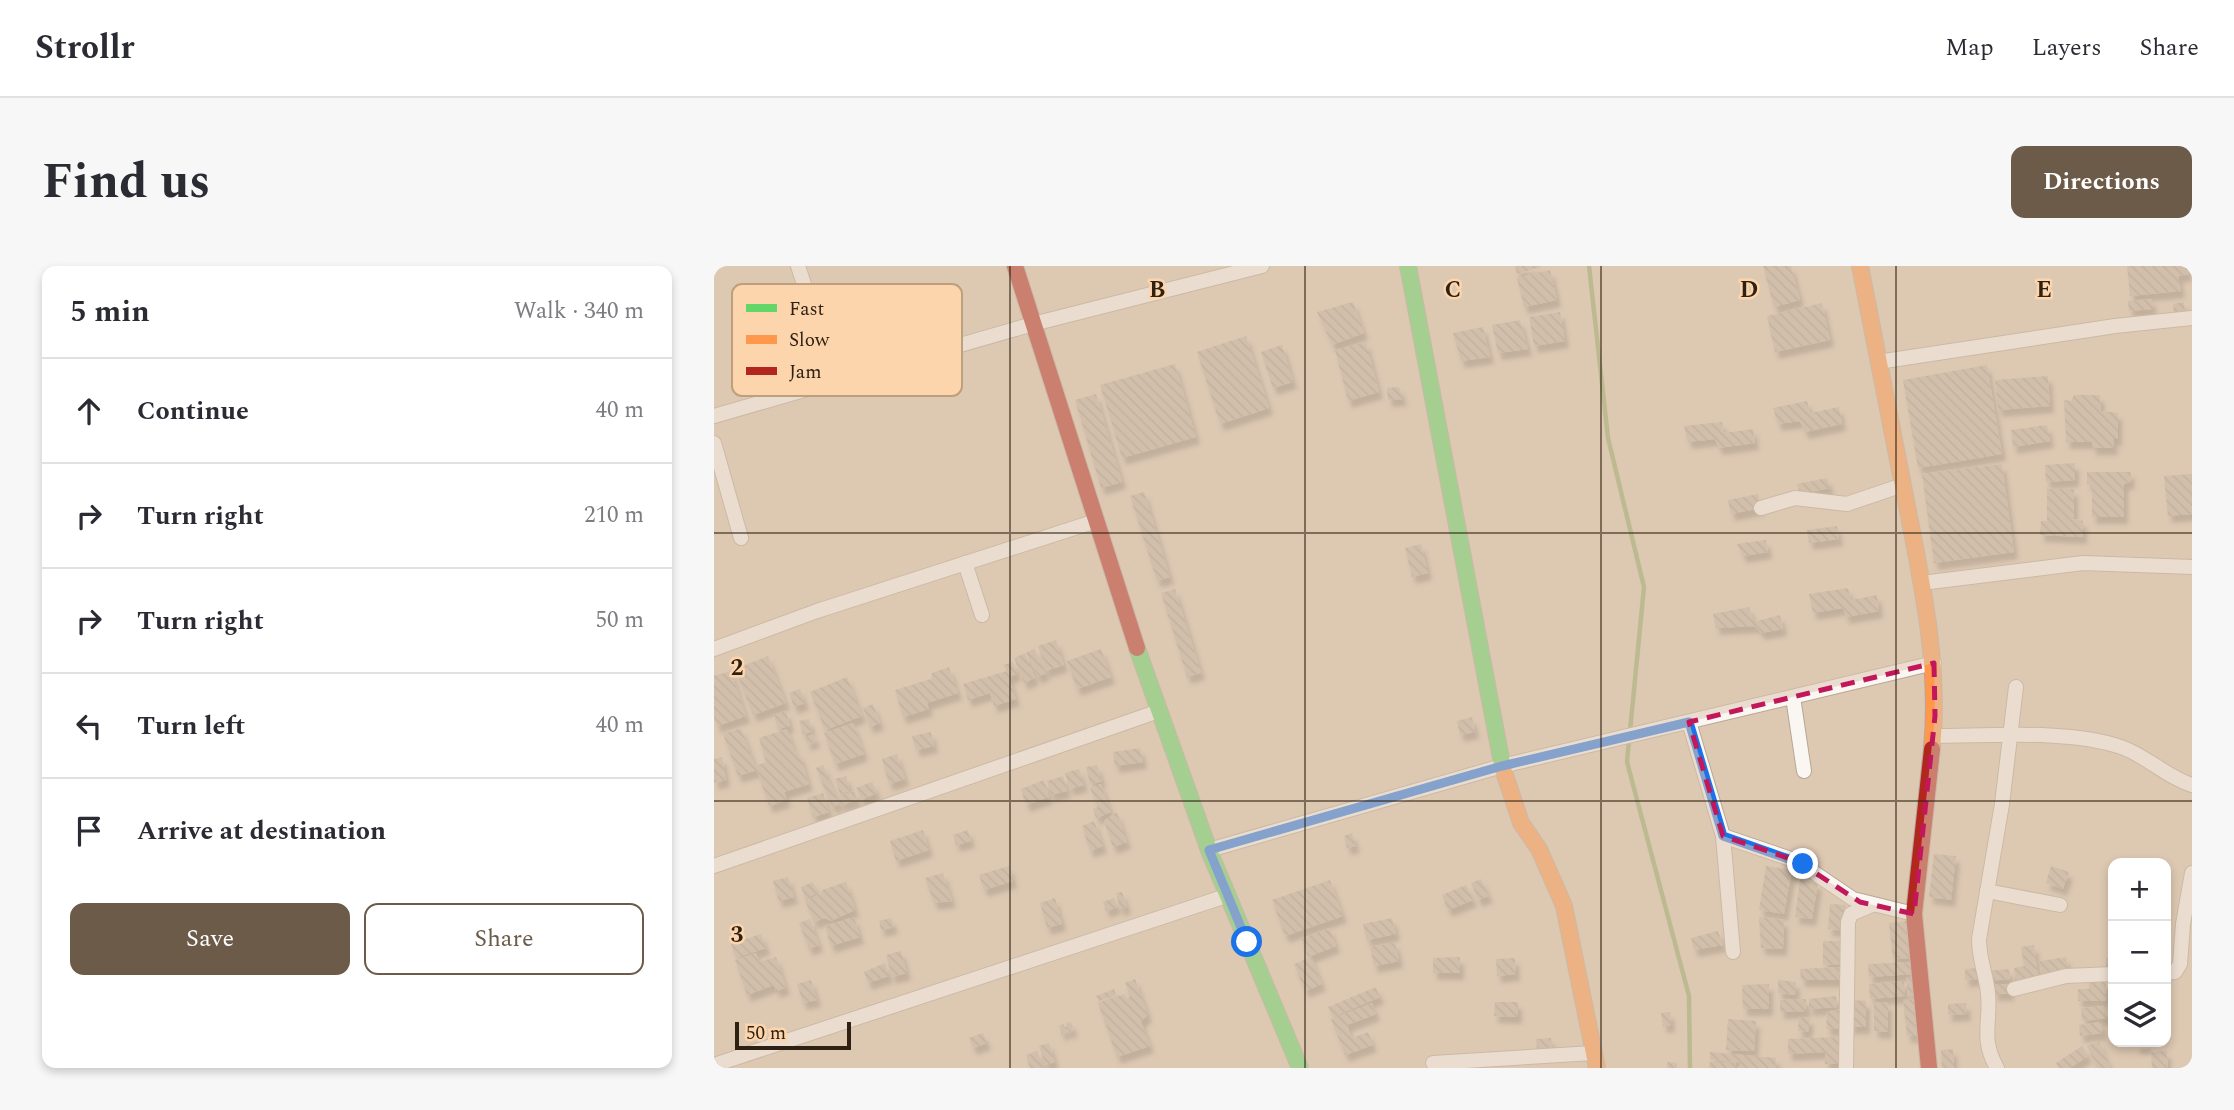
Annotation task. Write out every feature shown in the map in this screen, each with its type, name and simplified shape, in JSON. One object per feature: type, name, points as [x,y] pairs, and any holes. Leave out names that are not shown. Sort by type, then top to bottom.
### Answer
[{"type":"street","points":[[798,266],[804,284]]},
{"type":"street","points":[[1015,266],[1159,711],[1226,896],[1300,1068]]},
{"type":"street","points":[[962,345],[1262,266]]},
{"type":"street","points":[[1408,266],[1502,766],[1521,823],[1539,849],[1564,906],[1595,1060],[1433,1063]]},
{"type":"street","points":[[1860,266],[1922,583],[1934,663],[1935,716],[1914,914],[1929,1068]]},
{"type":"street","points":[[1878,362],[2115,326],[2192,318]]},
{"type":"street","points":[[714,416],[784,396]]},
{"type":"street","points":[[714,443],[741,538]]},
{"type":"street","points":[[1761,508],[1795,498],[1847,505],[1903,485]]},
{"type":"street","points":[[714,649],[817,611],[1096,521]]},
{"type":"street","points":[[965,563],[982,615]]},
{"type":"street","points":[[1922,583],[2083,563],[2192,567]]},
{"type":"street","points":[[1209,850],[1502,766],[1934,663]]},
{"type":"street","points":[[1997,1068],[1987,1048],[1988,994],[1979,955],[1979,939],[2002,804],[2016,687]]},
{"type":"street","points":[[1793,697],[1804,771]]},
{"type":"street","points":[[714,866],[1159,711]]},
{"type":"street","points":[[1689,722],[1723,836],[1733,952]]},
{"type":"street","points":[[1933,736],[2089,739],[2112,744],[2139,755],[2174,778],[2192,785]]},
{"type":"street","points":[[1723,836],[1797,861],[1853,899],[1914,914]]},
{"type":"street","points":[[2171,972],[2175,972],[2180,964],[2183,924],[2192,873]]},
{"type":"street","points":[[1987,891],[2060,905]]},
{"type":"street","points":[[714,1065],[1226,896]]},
{"type":"street","points":[[1846,1068],[1848,922],[1851,914],[1872,905]]},
{"type":"street","points":[[2014,989],[2066,976],[2108,974]]},
{"type":"highlighted area","points":[[1934,663],[1935,716],[1914,914],[1860,902],[1797,861],[1723,836],[1689,722]]},
{"type":"building","points":[[1515,266],[1541,266],[1541,267],[1517,274]]},
{"type":"building","points":[[1763,266],[1791,266],[1800,300],[1774,307]]},
{"type":"building","points":[[2127,266],[2187,266],[2188,274],[2178,276],[2181,291],[2130,296]]},
{"type":"building","points":[[1550,270],[1557,300],[1524,307],[1517,278]]},
{"type":"building","points":[[2152,299],[2152,309],[2129,311],[2128,301]]},
{"type":"building","points":[[1353,302],[1364,333],[1332,345],[1317,312]]},
{"type":"building","points":[[2184,302],[2185,313],[2174,314],[2173,304]]},
{"type":"building","points":[[1822,303],[1830,340],[1775,352],[1767,316]]},
{"type":"building","points":[[1560,312],[1565,341],[1534,346],[1529,317]]},
{"type":"building","points":[[1520,320],[1528,349],[1498,353],[1492,325]]},
{"type":"building","points":[[1483,327],[1490,357],[1461,361],[1453,333]]},
{"type":"building","points":[[1246,336],[1269,408],[1220,424],[1197,352]]},
{"type":"building","points":[[1366,342],[1379,392],[1348,401],[1335,350]]},
{"type":"building","points":[[1282,345],[1293,382],[1273,388],[1261,352]]},
{"type":"building","points":[[1175,364],[1196,437],[1122,458],[1100,385]]},
{"type":"building","points":[[1987,365],[2002,454],[1918,468],[1903,380]]},
{"type":"building","points":[[2048,376],[2050,406],[1998,410],[1995,380]]},
{"type":"building","points":[[1399,387],[1403,399],[1388,400],[1387,388]]},
{"type":"building","points":[[1096,394],[1122,482],[1101,488],[1075,400]]},
{"type":"building","points":[[2074,395],[2100,395],[2101,411],[2118,413],[2118,439],[2113,439],[2114,448],[2092,448],[2092,442],[2066,442],[2064,400],[2071,401]]},
{"type":"building","points":[[1807,401],[1810,413],[1839,407],[1842,424],[1805,432],[1800,421],[1778,424],[1773,408]]},
{"type":"building","points":[[1722,422],[1724,433],[1753,429],[1755,443],[1719,448],[1715,439],[1688,442],[1684,426]]},
{"type":"building","points":[[2047,425],[2050,441],[2013,447],[2011,430]]},
{"type":"building","points":[[2075,463],[2075,480],[2046,482],[2045,465]]},
{"type":"building","points":[[2002,464],[2014,552],[1934,563],[1922,474]]},
{"type":"building","points":[[2087,472],[2131,472],[2130,482],[2124,484],[2124,517],[2092,517],[2092,485],[2087,484]]},
{"type":"building","points":[[2192,474],[2192,514],[2168,516],[2164,476]]},
{"type":"building","points":[[1827,478],[1830,488],[1800,494],[1797,484]]},
{"type":"building","points":[[2047,489],[2074,489],[2074,519],[2083,521],[2083,537],[2040,535],[2041,521],[2047,521]]},
{"type":"building","points":[[1144,492],[1170,577],[1157,581],[1130,496]]},
{"type":"building","points":[[1758,494],[1761,508],[1731,514],[1728,500]]},
{"type":"building","points":[[1837,526],[1839,539],[1809,543],[1807,530]]},
{"type":"building","points":[[1766,540],[1768,552],[1743,556],[1737,544]]},
{"type":"building","points":[[1421,544],[1428,573],[1412,577],[1405,548]]},
{"type":"building","points":[[1848,588],[1851,600],[1877,595],[1879,611],[1846,617],[1843,608],[1813,613],[1809,594]]},
{"type":"building","points":[[1175,589],[1201,673],[1187,677],[1161,593]]},
{"type":"building","points":[[1749,607],[1754,622],[1780,615],[1783,629],[1761,633],[1756,626],[1716,628],[1713,614]]},
{"type":"building","points":[[1056,640],[1064,665],[1046,671],[1038,646]]},
{"type":"building","points":[[1034,649],[1046,673],[1038,677],[1026,653]]},
{"type":"building","points":[[1101,649],[1111,677],[1077,689],[1067,661]]},
{"type":"building","points":[[1025,653],[1035,678],[1024,683],[1014,658]]},
{"type":"building","points":[[768,656],[786,703],[753,715],[735,669]]},
{"type":"building","points":[[1013,662],[1017,674],[1009,677],[1016,699],[994,706],[990,693],[968,700],[963,684],[1007,671],[1003,665]]},
{"type":"building","points":[[949,667],[958,693],[927,703],[929,709],[903,717],[895,690],[931,679],[932,673]]},
{"type":"building","points":[[731,671],[746,716],[717,726],[714,717],[714,676]]},
{"type":"building","points":[[847,677],[862,716],[825,730],[810,692]]},
{"type":"building","points":[[800,689],[805,703],[794,707],[789,693]]},
{"type":"building","points":[[873,704],[880,723],[870,727],[863,708]]},
{"type":"building","points":[[786,711],[790,726],[778,729],[774,715]]},
{"type":"building","points":[[1472,717],[1475,732],[1460,735],[1457,721]]},
{"type":"building","points":[[809,719],[812,732],[803,734],[799,721]]},
{"type":"building","points":[[853,723],[864,754],[835,764],[824,733]]},
{"type":"building","points":[[741,728],[755,766],[766,762],[759,738],[787,729],[794,749],[800,755],[809,784],[784,792],[787,800],[769,806],[757,770],[738,776],[723,734]]},
{"type":"building","points":[[931,732],[934,746],[916,750],[912,736]]},
{"type":"building","points":[[814,734],[816,741],[807,744],[805,737]]},
{"type":"building","points":[[1140,748],[1143,762],[1115,766],[1113,752]]},
{"type":"building","points":[[897,754],[905,779],[889,784],[882,759]]},
{"type":"building","points":[[722,757],[726,780],[714,783],[714,759]]},
{"type":"building","points":[[823,765],[839,804],[832,807],[816,768]]},
{"type":"building","points":[[1097,765],[1102,781],[1090,785],[1086,767]]},
{"type":"building","points":[[1079,769],[1084,785],[1070,789],[1065,773]]},
{"type":"building","points":[[846,776],[850,791],[840,794],[835,779]]},
{"type":"building","points":[[1063,776],[1067,791],[1051,795],[1047,781]]},
{"type":"building","points":[[1044,780],[1049,797],[1026,805],[1021,789]]},
{"type":"building","points":[[872,782],[877,793],[861,800],[856,788]]},
{"type":"building","points":[[1101,784],[1111,812],[1096,818],[1093,809],[1098,807],[1090,788]]},
{"type":"building","points":[[854,791],[857,800],[841,805],[838,796]]},
{"type":"building","points":[[823,793],[829,812],[813,817],[807,798]]},
{"type":"building","points":[[1117,812],[1127,842],[1113,847],[1104,821]]},
{"type":"building","points":[[1094,821],[1103,846],[1090,851],[1082,826]]},
{"type":"building","points":[[923,830],[929,850],[896,861],[890,841]]},
{"type":"building","points":[[968,830],[971,841],[956,845],[953,835]]},
{"type":"building","points":[[1352,833],[1356,846],[1347,848],[1344,836]]},
{"type":"building","points":[[1934,854],[1956,856],[1951,900],[1929,897]]},
{"type":"building","points":[[1009,866],[1013,881],[984,890],[979,875]]},
{"type":"building","points":[[1766,866],[1792,870],[1784,914],[1759,910]]},
{"type":"building","points":[[2051,866],[2069,872],[2063,889],[2046,883]]},
{"type":"building","points":[[943,873],[952,901],[934,903],[925,878]]},
{"type":"building","points":[[788,877],[794,897],[779,901],[773,881]]},
{"type":"building","points":[[1481,879],[1489,896],[1478,900],[1471,883]]},
{"type":"building","points":[[1330,880],[1343,916],[1285,936],[1272,900]]},
{"type":"building","points":[[1800,880],[1818,883],[1812,919],[1795,917]]},
{"type":"building","points":[[813,882],[817,894],[805,898],[801,887]]},
{"type":"building","points":[[846,882],[855,910],[831,921],[825,918],[814,922],[805,900],[821,894],[822,890]]},
{"type":"building","points":[[1466,885],[1473,900],[1448,910],[1442,895]]},
{"type":"building","points":[[1122,892],[1127,907],[1120,909],[1116,893]]},
{"type":"building","points":[[1055,898],[1062,924],[1047,928],[1040,903]]},
{"type":"building","points":[[1114,898],[1117,907],[1106,911],[1103,902]]},
{"type":"building","points":[[1830,904],[1846,905],[1845,931],[1828,929]]},
{"type":"building","points":[[854,917],[860,937],[831,946],[825,926]]},
{"type":"building","points":[[1759,917],[1784,920],[1783,949],[1761,948]]},
{"type":"building","points":[[891,918],[894,927],[881,930],[879,921]]},
{"type":"building","points":[[1392,918],[1396,934],[1367,940],[1363,924]]},
{"type":"building","points":[[810,919],[819,945],[809,949],[799,923]]},
{"type":"building","points":[[1907,921],[1911,958],[1893,959],[1889,923]]},
{"type":"building","points":[[1330,928],[1336,946],[1308,957],[1301,939]]},
{"type":"building","points":[[1718,931],[1723,945],[1694,950],[1691,938]]},
{"type":"building","points":[[761,934],[766,948],[736,958],[731,944]]},
{"type":"building","points":[[1823,941],[1842,941],[1842,964],[1823,965]]},
{"type":"building","points":[[1395,942],[1399,961],[1374,966],[1370,947]]},
{"type":"building","points":[[2034,945],[2038,977],[2015,980],[2014,968],[2024,966],[2021,947]]},
{"type":"building","points":[[901,951],[907,973],[892,977],[886,955]]},
{"type":"building","points":[[756,953],[759,962],[776,957],[786,988],[776,991],[774,985],[747,995],[735,960]]},
{"type":"building","points":[[1311,957],[1322,984],[1305,991],[1294,964]]},
{"type":"building","points":[[1460,957],[1460,973],[1433,973],[1433,958]]},
{"type":"building","points":[[2066,957],[2068,969],[2041,973],[2040,961]]},
{"type":"building","points":[[1515,958],[1516,974],[1497,976],[1496,959]]},
{"type":"building","points":[[1913,962],[1914,974],[1869,977],[1868,964]]},
{"type":"building","points":[[885,963],[889,976],[868,983],[864,972]]},
{"type":"building","points":[[1839,967],[1840,980],[1801,980],[1800,969]]},
{"type":"building","points":[[1978,968],[1979,979],[1965,980],[1965,969]]},
{"type":"building","points":[[2009,969],[2010,979],[1987,981],[1986,971]]},
{"type":"building","points":[[1914,977],[1916,995],[1908,996],[1906,978]]},
{"type":"building","points":[[1135,979],[1148,1015],[1141,1021],[1150,1046],[1117,1057],[1098,1003],[1125,994],[1126,998],[1130,997],[1125,983]]},
{"type":"building","points":[[811,980],[817,1000],[803,1003],[797,984]]},
{"type":"building","points":[[1778,980],[1796,982],[1795,995],[1778,993]]},
{"type":"building","points":[[1904,981],[1905,996],[1870,999],[1869,984]]},
{"type":"building","points":[[2089,981],[2106,982],[2106,1001],[2078,1001],[2078,989],[2089,989]]},
{"type":"building","points":[[1769,984],[1769,1009],[1743,1009],[1742,985]]},
{"type":"building","points":[[1993,984],[2009,984],[2010,994],[1994,994]]},
{"type":"building","points":[[1376,987],[1380,997],[1333,1017],[1328,1007]]},
{"type":"building","points":[[1114,989],[1116,995],[1099,1001],[1096,996]]},
{"type":"building","points":[[1836,996],[1837,1007],[1809,1009],[1809,999]]},
{"type":"building","points":[[1806,999],[1806,1011],[1780,1012],[1780,1000]]},
{"type":"building","points":[[1917,999],[1920,1035],[1907,1036],[1903,1000]]},
{"type":"building","points":[[1851,1000],[1866,1001],[1866,1027],[1850,1027]]},
{"type":"building","points":[[1495,1002],[1518,1002],[1518,1017],[1494,1016]]},
{"type":"building","points":[[1874,1002],[1888,1003],[1888,1032],[1874,1031]]},
{"type":"building","points":[[1372,1003],[1376,1014],[1347,1025],[1352,1038],[1368,1032],[1373,1045],[1345,1055],[1331,1019]]},
{"type":"building","points":[[1966,1003],[1967,1014],[1948,1015],[1948,1004]]},
{"type":"building","points":[[2107,1006],[2108,1018],[2082,1021],[2081,1008]]},
{"type":"building","points":[[1840,1009],[1840,1029],[1827,1029],[1826,1012]]},
{"type":"building","points":[[1670,1012],[1671,1025],[1663,1026],[1661,1013]]},
{"type":"building","points":[[1799,1017],[1810,1018],[1808,1032],[1798,1031]]},
{"type":"building","points":[[1728,1019],[1756,1021],[1754,1051],[1726,1050]]},
{"type":"building","points":[[1070,1022],[1072,1031],[1070,1033],[1068,1029],[1062,1035],[1059,1026],[1063,1024],[1067,1027],[1066,1023]]},
{"type":"building","points":[[2101,1022],[2102,1033],[2080,1036],[2079,1025]]},
{"type":"building","points":[[983,1033],[987,1043],[973,1048],[969,1038]]},
{"type":"building","points":[[1839,1037],[1840,1063],[1825,1064],[1825,1052],[1788,1054],[1788,1039]]},
{"type":"building","points":[[1551,1038],[1552,1050],[1537,1050],[1536,1039]]},
{"type":"building","points":[[2099,1041],[2110,1067],[2108,1068],[2097,1068],[2087,1046]]},
{"type":"building","points":[[1049,1043],[1055,1062],[1045,1065],[1039,1046]]},
{"type":"building","points":[[2082,1046],[2088,1056],[2070,1068],[2059,1068],[2056,1063]]},
{"type":"building","points":[[1953,1049],[1954,1068],[1942,1068],[1941,1050]]},
{"type":"building","points":[[1037,1051],[1044,1068],[1030,1068],[1026,1055]]},
{"type":"building","points":[[2167,1051],[2168,1068],[2152,1068],[2151,1052]]},
{"type":"building","points":[[1710,1052],[1776,1058],[1775,1068],[1738,1068],[1741,1062],[1710,1060]]},
{"type":"building","points":[[1667,1062],[1677,1063],[1677,1068],[1667,1068]]},
{"type":"building","points":[[1710,1062],[1736,1063],[1736,1068],[1709,1068]]},
{"type":"waterway","points":[[1589,266],[1608,438],[1644,587],[1630,731]]},
{"type":"waterway","points":[[1629,740],[1627,762],[1689,996],[1690,1068]]},
{"type":"traffic: fast","points":[[1408,266],[1503,769]]},
{"type":"traffic: fast","points":[[1137,648],[1210,853],[1300,1068]]},
{"type":"traffic: slow","points":[[1860,266],[1928,624],[1934,686],[1932,749]]},
{"type":"traffic: slow","points":[[1503,769],[1521,823],[1539,849],[1564,906],[1597,1068]]},
{"type":"traffic: jam","points":[[1015,266],[1137,648]]},
{"type":"traffic: jam","points":[[1929,1068],[1914,914],[1932,749]]},
{"type":"route","points":[[1247,942],[1209,850],[1502,766],[1689,722],[1723,836],[1803,864]]}]
